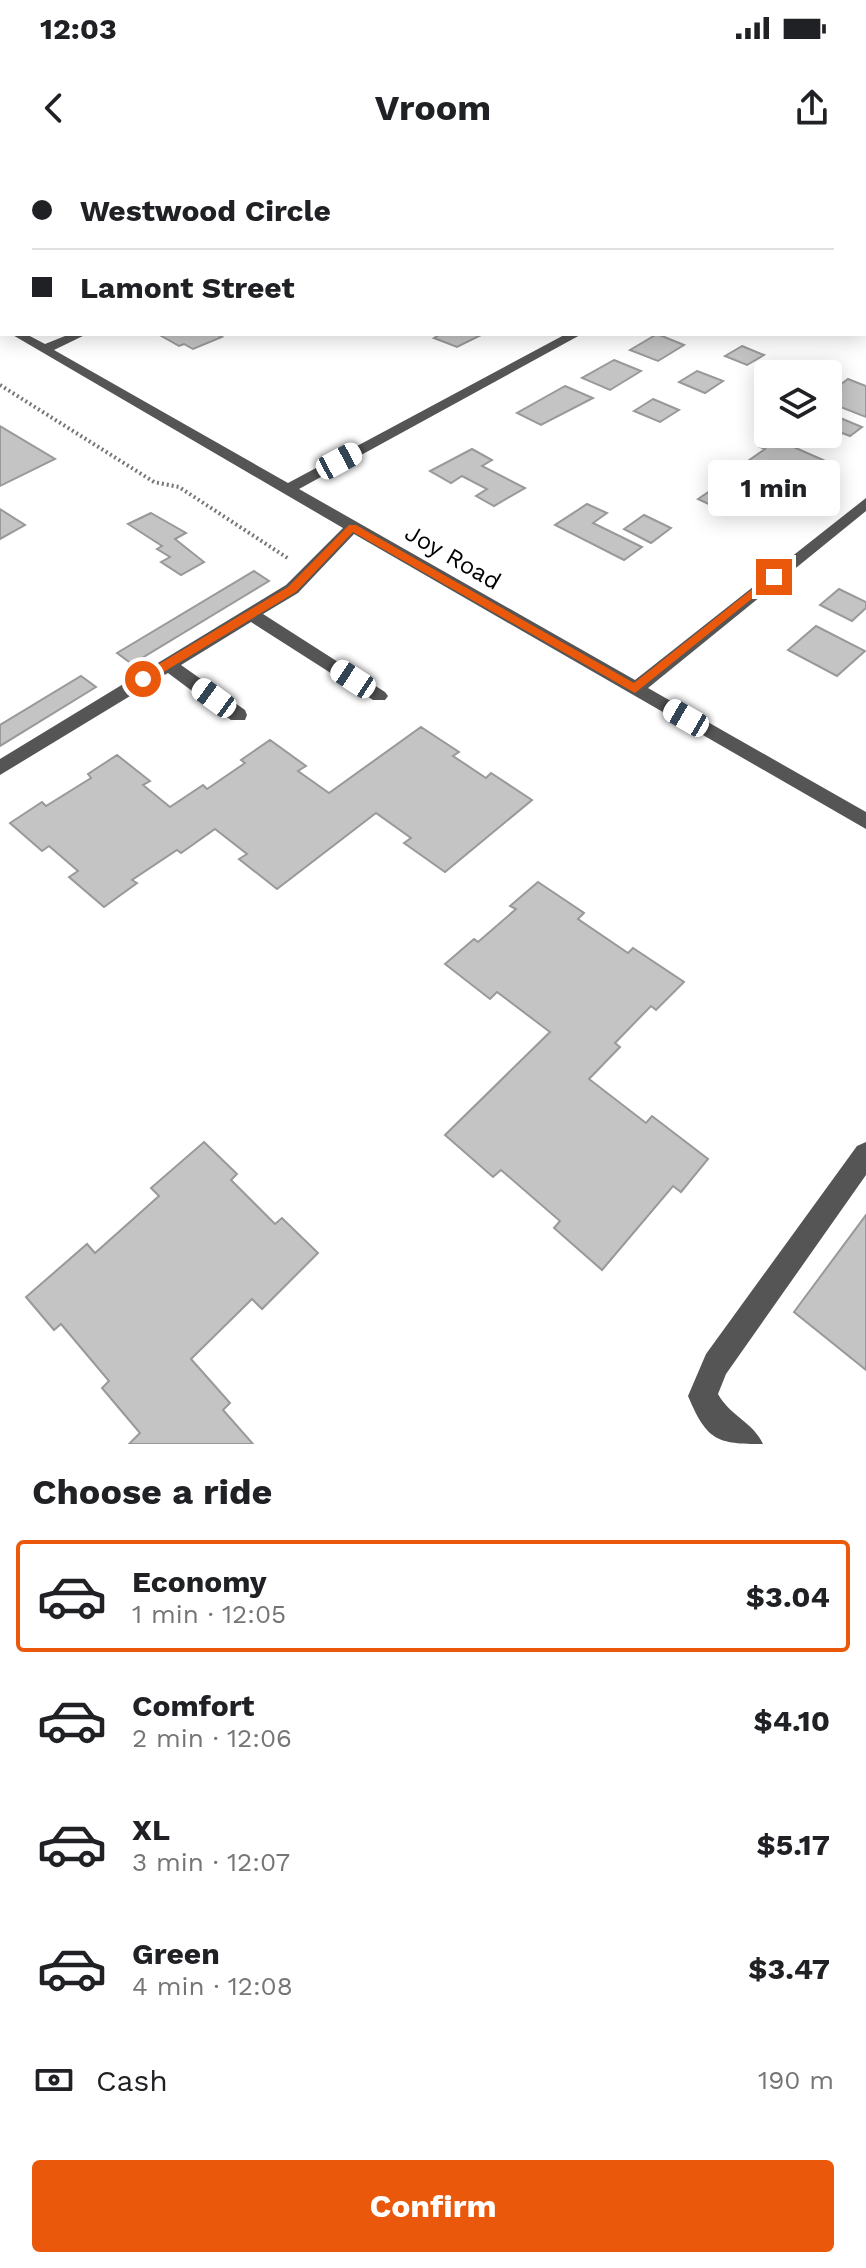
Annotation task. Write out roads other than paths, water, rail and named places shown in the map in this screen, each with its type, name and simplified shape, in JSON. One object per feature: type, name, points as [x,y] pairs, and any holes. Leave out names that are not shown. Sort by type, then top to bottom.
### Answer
[{"type":"street","name":"Joy Road","points":[[21,336],[866,821]]},
{"type":"street","points":[[45,349],[76,336]]},
{"type":"street","points":[[286,490],[572,336]]},
{"type":"street","points":[[635,689],[866,503]]},
{"type":"street","points":[[0,768],[292,589],[352,527]]},
{"type":"street","points":[[251,614],[379,696]]},
{"type":"street","points":[[167,664],[238,715]]},
{"type":"street","points":[[748,1444],[714,1416],[703,1396],[716,1364],[866,1154]]}]
